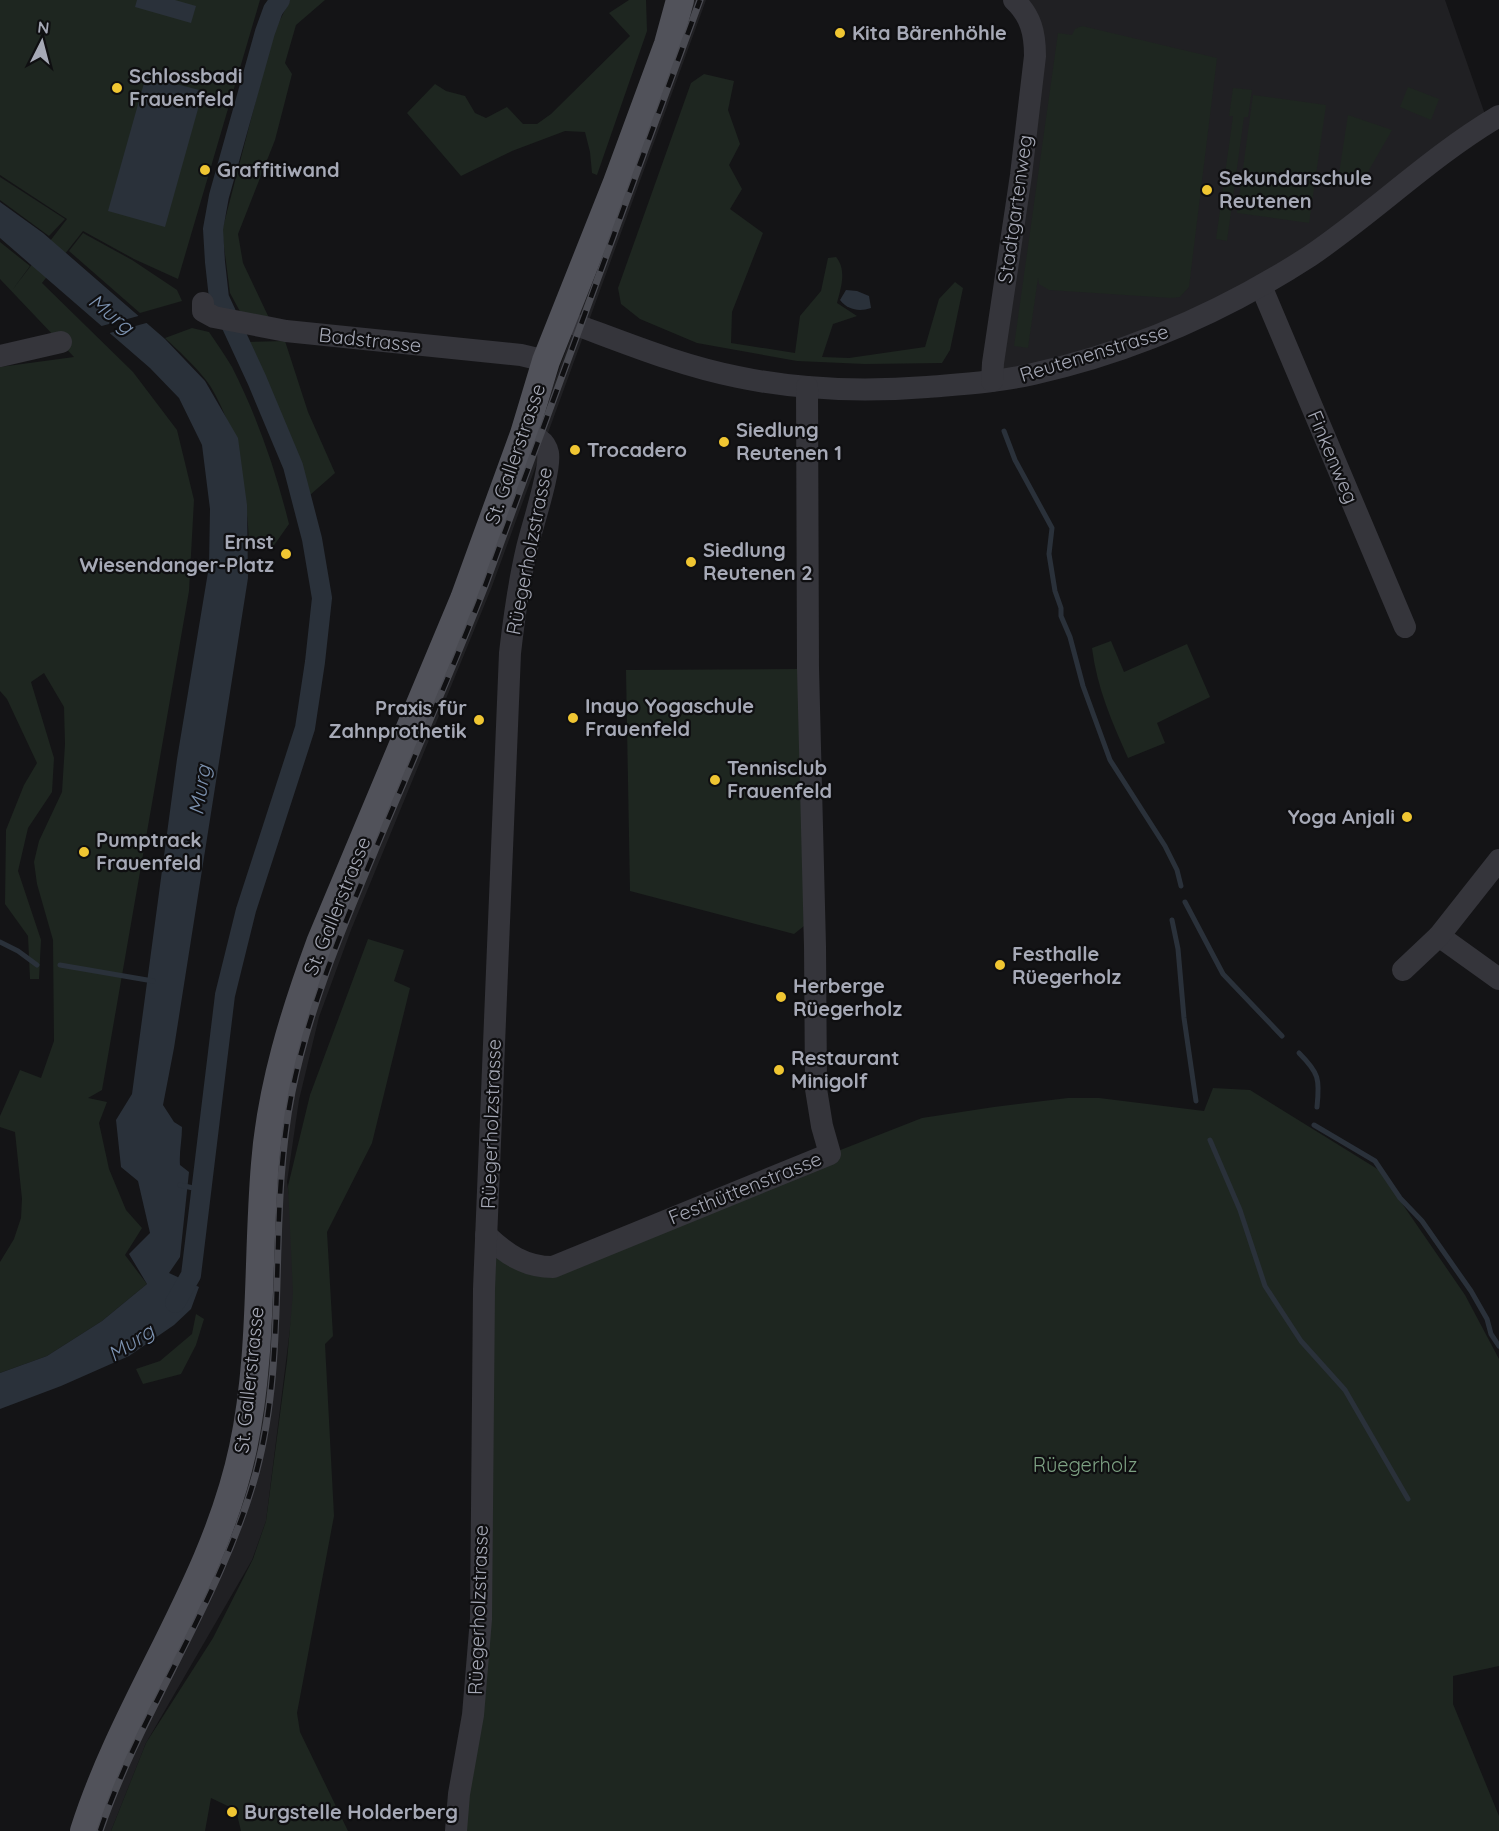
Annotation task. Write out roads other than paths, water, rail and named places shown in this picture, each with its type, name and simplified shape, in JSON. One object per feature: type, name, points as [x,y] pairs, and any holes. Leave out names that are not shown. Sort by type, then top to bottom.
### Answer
[{"type":"main road","name":"St. Gallerstrasse","points":[[84,1831],[114,1754],[198,1581],[222,1522],[236,1478],[249,1413],[255,1366],[268,1136],[286,1047],[301,996],[320,943],[460,610],[524,434],[546,361],[668,44],[680,0]]},
{"type":"street","name":"Stadtgartenweg","points":[[992,381],[1035,56],[1035,36],[1027,15],[1014,0]]},
{"type":"street","name":"Reutenenstrasse","points":[[563,320],[674,361],[737,377],[807,387],[883,390],[992,381],[1035,374],[1120,350],[1203,317],[1260,286],[1317,251],[1459,141],[1499,116]]},
{"type":"street","name":"Finkenweg","points":[[1260,286],[1405,627]]},
{"type":"street","name":"Badstrasse","points":[[204,303],[204,311],[228,320],[303,333],[521,355],[546,361]]},
{"type":"street","points":[[0,356],[61,342]]},
{"type":"street","name":"Festhüttenstrasse","points":[[486,1235],[505,1252],[522,1262],[553,1267],[830,1154],[816,1089],[808,668],[807,387]]},
{"type":"street","name":"Rüegerholzstrasse","points":[[456,1831],[459,1794],[473,1715],[481,1619],[484,1300],[510,653],[517,598],[548,454],[545,444],[539,438],[524,434]]},
{"type":"street","points":[[1403,970],[1439,936],[1499,860]]},
{"type":"street","points":[[1439,936],[1499,979]]},
{"type":"water","points":[[137,0],[175,0],[196,6],[191,23],[135,7]]},
{"type":"water","points":[[146,76],[203,91],[165,227],[108,211]]},
{"type":"water","name":"Murg","points":[[0,202],[43,233],[165,339],[205,381],[238,438],[247,505],[248,578],[163,1105],[174,1122],[182,1127],[180,1165],[189,1172],[180,1257],[169,1273],[199,1287],[191,1309],[174,1325],[129,1356],[61,1386],[0,1409],[0,1373],[47,1356],[102,1321],[147,1284],[129,1254],[150,1233],[138,1181],[121,1167],[116,1120],[132,1094],[177,759],[209,566],[210,509],[202,445],[179,398],[150,368],[0,238]]},
{"type":"water","points":[[846,290],[857,291],[869,296],[871,308],[858,310],[847,306],[840,300]]},
{"type":"waterway","points":[[175,1303],[191,1275],[225,995],[246,910],[305,728],[322,598],[312,539],[293,466],[219,298],[215,262],[213,229],[219,196],[265,32],[273,10],[280,0]]},
{"type":"waterway","points":[[1004,431],[1015,460],[1052,528],[1049,554],[1061,616],[1110,760],[1165,846],[1177,870],[1181,886]]},
{"type":"waterway","points":[[1185,902],[1223,974],[1282,1036]]},
{"type":"waterway","points":[[1172,920],[1178,949],[1184,1018],[1196,1101]]},
{"type":"waterway","points":[[0,942],[18,951],[37,965]]},
{"type":"waterway","points":[[60,965],[153,981]]},
{"type":"waterway","points":[[1299,1053],[1317,1077],[1317,1107]]},
{"type":"waterway","points":[[1314,1125],[1375,1161],[1400,1198],[1422,1221],[1471,1291],[1499,1346]]},
{"type":"waterway","points":[[1210,1140],[1240,1210],[1265,1286],[1301,1341],[1345,1390],[1408,1499]]},
{"type":"waterway","points":[[180,1185],[202,1190]]},
{"type":"railway","points":[[100,1831],[137,1741],[223,1565],[256,1473],[266,1426],[272,1379],[280,1187],[285,1139],[292,1092],[319,994],[355,899],[485,586],[700,0]]},
{"type":"place","name":"Kita Bärenhöhle","points":[[840,33]]},
{"type":"place","name":"Schlossbadi Frauenfeld","points":[[117,88]]},
{"type":"place","name":"Graffitiwand","points":[[205,170]]},
{"type":"place","name":"Sekundarschule Reutenen","points":[[1207,190]]},
{"type":"place","name":"Siedlung Reutenen 1","points":[[724,442]]},
{"type":"place","name":"Trocadero","points":[[575,450]]},
{"type":"place","name":"Ernst Wiesendanger-Platz","points":[[286,554]]},
{"type":"place","name":"Siedlung Reutenen 2","points":[[691,562]]},
{"type":"place","name":"Inayo Yogaschule Frauenfeld","points":[[573,718]]},
{"type":"place","name":"Praxis für Zahnprothetik","points":[[479,720]]},
{"type":"place","name":"Tennisclub Frauenfeld","points":[[715,780]]},
{"type":"place","name":"Yoga Anjali","points":[[1407,817]]},
{"type":"place","name":"Pumptrack Frauenfeld","points":[[84,852]]},
{"type":"place","name":"Festhalle Rüegerholz","points":[[1000,965]]},
{"type":"place","name":"Herberge Rüegerholz","points":[[781,997]]},
{"type":"place","name":"Restaurant Minigolf","points":[[779,1070]]},
{"type":"place","name":"Burgstelle Holderberg","points":[[232,1812]]},
{"type":"park label","name":"Rüegerholz","points":[[1085,1465]]}]
